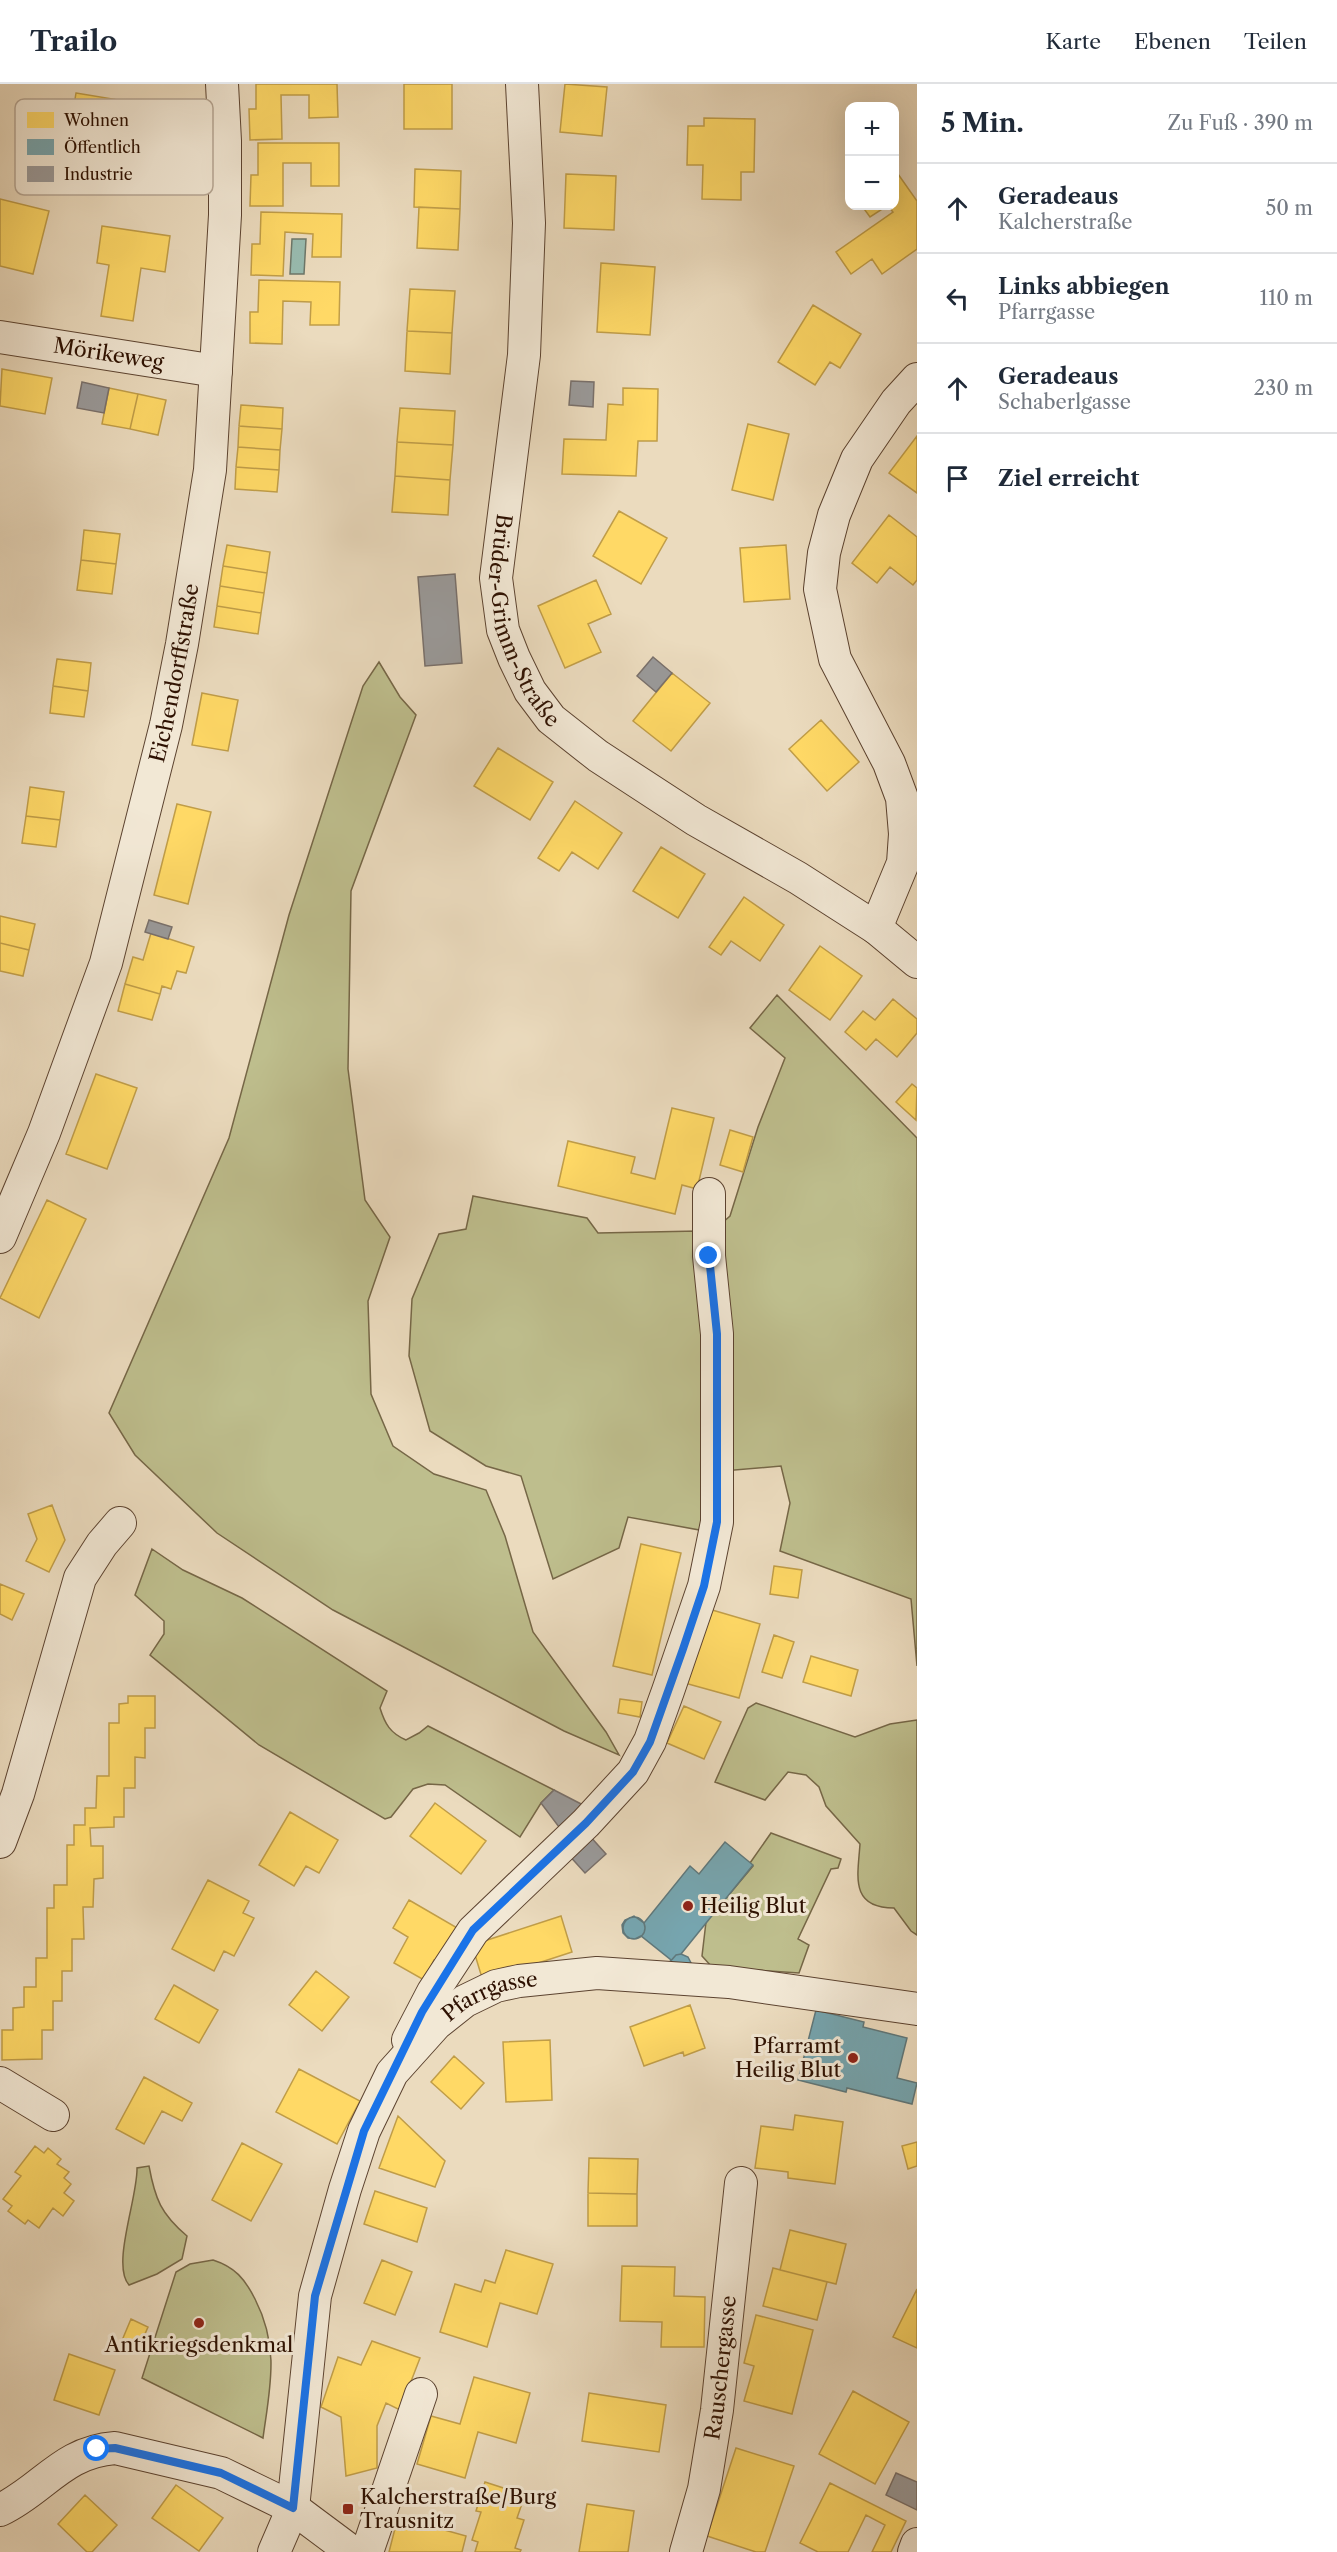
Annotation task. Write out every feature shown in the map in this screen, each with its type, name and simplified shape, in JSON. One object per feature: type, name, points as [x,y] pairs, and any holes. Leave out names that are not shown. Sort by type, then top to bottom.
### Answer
[{"type":"street","name":"Eichendorffstraße","points":[[0,1237],[44,1133],[106,963],[166,725],[196,566],[210,470],[225,215],[222,84]]},
{"type":"street","name":"Brüder-Grimm-Straße","points":[[522,84],[529,223],[524,355],[496,578],[503,630],[514,657],[530,691],[551,719],[598,756],[696,820],[798,878],[876,928],[917,962]]},
{"type":"street","name":"Mörikeweg","points":[[0,337],[216,371]]},
{"type":"street","points":[[876,928],[903,863],[905,834],[902,798],[890,763],[836,658],[820,589],[824,553],[834,515],[857,459],[896,402],[917,379]]},
{"type":"street","points":[[392,2073],[422,2012],[473,1930],[586,1823],[633,1772],[650,1742],[704,1586],[717,1522],[717,1334],[709,1256],[709,1194]]},
{"type":"street","points":[[0,1842],[18,1794],[80,1578],[102,1544],[120,1523]]},
{"type":"street","name":"Pfarrgasse","points":[[274,2552],[293,2508],[315,2296],[364,2131],[392,2073],[436,2024],[465,2001],[496,1986],[519,1981],[597,1973],[729,1982],[917,2009]]},
{"type":"street","points":[[0,2083],[53,2115]]},
{"type":"street","name":"Rauschergasse","points":[[686,2552],[704,2489],[717,2410],[741,2183]]},
{"type":"street","points":[[367,2552],[420,2394]]},
{"type":"street","points":[[0,2510],[81,2454],[97,2449],[115,2448],[221,2473],[293,2508],[352,2552]]},
{"type":"street","points":[[914,2552],[917,2544]]},
{"type":"green space","points":[[379,662],[400,697],[416,715],[351,891],[348,1069],[365,1200],[390,1237],[368,1301],[371,1394],[393,1446],[434,1474],[486,1490],[505,1536],[533,1632],[606,1732],[619,1755],[564,1731],[333,1610],[217,1533],[135,1455],[109,1413],[229,1138],[289,915],[363,686]]},
{"type":"green space","points":[[777,995],[917,1138],[917,1666],[911,1599],[780,1551],[790,1503],[781,1466],[723,1471],[715,1229],[730,1216],[758,1127],[785,1058],[750,1028]]},
{"type":"green space","points":[[473,1196],[587,1218],[598,1233],[698,1231],[703,1300],[705,1531],[628,1517],[619,1548],[553,1579],[521,1476],[486,1466],[430,1431],[409,1356],[412,1299],[439,1234],[466,1229]]},
{"type":"green space","points":[[152,1549],[183,1570],[242,1598],[387,1691],[380,1708],[389,1727],[400,1737],[406,1740],[428,1726],[554,1790],[541,1803],[520,1837],[445,1785],[428,1784],[413,1789],[391,1817],[385,1819],[259,1745],[150,1655],[164,1634],[164,1621],[135,1595]]},
{"type":"green space","points":[[756,1703],[855,1737],[890,1724],[917,1720],[917,1935],[911,1931],[894,1908],[880,1907],[863,1896],[858,1878],[860,1844],[826,1806],[819,1787],[806,1775],[788,1772],[765,1800],[715,1782],[748,1708]]},
{"type":"green space","name":"Heilig Blut","points":[[771,1833],[841,1859],[838,1868],[831,1869],[798,1939],[809,1945],[799,1973],[712,1967],[702,1956],[706,1922],[753,1866],[750,1863]]},
{"type":"green space","points":[[149,2166],[160,2205],[187,2236],[182,2259],[157,2274],[129,2285],[124,2275],[124,2247],[137,2168]]},
{"type":"green space","points":[[213,2260],[233,2270],[247,2285],[263,2317],[268,2334],[271,2368],[263,2438],[142,2378],[176,2272],[190,2264]]},
{"type":"water","points":[[292,239],[306,239],[304,274],[290,274]]},
{"type":"building: Wohnen","points":[[256,84],[337,84],[338,117],[309,118],[309,95],[281,95],[282,139],[250,140],[249,109],[256,109]]},
{"type":"building: Wohnen","points":[[404,84],[452,84],[452,129],[404,129]]},
{"type":"building: Wohnen","points":[[565,84],[607,87],[602,136],[560,132]]},
{"type":"building: Wohnen","points":[[76,93],[113,99],[75,99]]},
{"type":"building: Wohnen","points":[[704,118],[755,119],[754,172],[741,172],[741,200],[702,199],[703,165],[687,165],[688,126],[704,126]]},
{"type":"building: Wohnen","points":[[258,143],[339,143],[339,186],[311,186],[311,163],[283,163],[283,206],[250,206],[251,175],[258,175]]},
{"type":"building: Wohnen","points":[[415,169],[461,171],[460,209],[414,207]]},
{"type":"building: Wohnen","points":[[566,174],[616,176],[614,230],[564,228]]},
{"type":"building: Wohnen","points":[[899,175],[917,201],[917,249],[882,274],[872,259],[851,274],[836,252],[893,212],[891,210],[899,210]]},
{"type":"building: Wohnen","points":[[0,199],[49,211],[33,274],[0,266]]},
{"type":"building: Wohnen","points":[[419,207],[460,209],[458,250],[417,248]]},
{"type":"building: Wohnen","points":[[865,210],[881,210],[870,217]]},
{"type":"building: Wohnen","points":[[261,212],[342,214],[341,257],[312,257],[313,234],[285,232],[283,276],[251,275],[252,244],[260,244]]},
{"type":"building: Wohnen","points":[[102,226],[170,236],[165,272],[141,268],[133,321],[101,316],[109,265],[97,263]]},
{"type":"building: Wohnen","points":[[601,263],[655,267],[650,335],[597,332]]},
{"type":"building: Wohnen","points":[[259,280],[340,282],[339,325],[310,325],[311,302],[283,301],[282,344],[250,343],[250,312],[258,312]]},
{"type":"building: Wohnen","points":[[410,289],[455,291],[452,333],[407,331]]},
{"type":"building: Wohnen","points":[[813,305],[861,334],[840,368],[830,362],[815,385],[778,362]]},
{"type":"building: Wohnen","points":[[407,331],[452,333],[450,374],[405,371]]},
{"type":"building: Wohnen","points":[[2,369],[52,378],[45,414],[0,406]]},
{"type":"building: Wohnen","points":[[109,388],[138,394],[130,429],[102,424]]},
{"type":"building: Wohnen","points":[[623,388],[658,389],[657,441],[638,441],[636,476],[562,474],[564,439],[606,440],[608,404],[623,405]]},
{"type":"building: Wohnen","points":[[138,394],[166,400],[158,435],[130,429]]},
{"type":"building: Wohnen","points":[[241,405],[283,408],[282,429],[239,426]]},
{"type":"building: Wohnen","points":[[400,408],[455,411],[453,445],[397,442]]},
{"type":"building: Wohnen","points":[[748,424],[789,434],[773,500],[732,490]]},
{"type":"building: Wohnen","points":[[239,426],[282,429],[280,450],[238,447]]},
{"type":"building: Wohnen","points":[[917,436],[917,493],[889,473]]},
{"type":"building: Wohnen","points":[[397,442],[453,445],[450,480],[395,476]]},
{"type":"building: Wohnen","points":[[238,447],[280,450],[279,470],[236,467]]},
{"type":"building: Wohnen","points":[[236,467],[279,470],[277,492],[235,489]]},
{"type":"building: Wohnen","points":[[395,476],[450,480],[448,515],[392,512]]},
{"type":"building: Wohnen","points":[[619,511],[667,538],[641,584],[593,556]]},
{"type":"building: Wohnen","points":[[889,515],[917,537],[917,580],[913,585],[890,567],[877,583],[852,563]]},
{"type":"building: Wohnen","points":[[84,530],[120,534],[116,564],[81,560]]},
{"type":"building: Wohnen","points":[[227,545],[270,552],[267,573],[223,566]]},
{"type":"building: Wohnen","points":[[786,545],[790,599],[744,602],[740,548]]},
{"type":"building: Wohnen","points":[[81,560],[116,564],[112,594],[77,590]]},
{"type":"building: Wohnen","points":[[223,566],[267,573],[264,593],[220,586]]},
{"type":"building: Wohnen","points":[[596,580],[611,614],[588,624],[601,652],[565,668],[538,606]]},
{"type":"building: Wohnen","points":[[220,586],[264,593],[261,613],[217,606]]},
{"type":"building: Wohnen","points":[[217,606],[261,613],[258,634],[214,627]]},
{"type":"building: Wohnen","points":[[57,659],[91,663],[88,691],[53,686]]},
{"type":"building: Wohnen","points":[[672,673],[710,703],[671,751],[633,721]]},
{"type":"building: Wohnen","points":[[53,686],[88,691],[84,717],[50,713]]},
{"type":"building: Wohnen","points":[[202,693],[238,700],[228,751],[192,745]]},
{"type":"building: Wohnen","points":[[821,720],[859,762],[827,791],[789,749]]},
{"type":"building: Wohnen","points":[[498,748],[553,782],[530,820],[474,786]]},
{"type":"building: Wohnen","points":[[30,787],[64,792],[60,820],[26,816]]},
{"type":"building: Wohnen","points":[[575,801],[622,833],[598,869],[572,852],[559,871],[538,858]]},
{"type":"building: Wohnen","points":[[177,804],[211,812],[188,904],[154,895]]},
{"type":"building: Wohnen","points":[[26,816],[60,820],[56,847],[22,843]]},
{"type":"building: Wohnen","points":[[661,847],[705,874],[678,918],[633,891]]},
{"type":"building: Wohnen","points":[[744,897],[784,925],[760,961],[731,941],[721,955],[709,947]]},
{"type":"building: Wohnen","points":[[0,916],[35,924],[29,950],[0,943]]},
{"type":"building: Wohnen","points":[[151,933],[194,947],[186,973],[177,971],[171,989],[162,986],[160,994],[125,984],[133,957],[143,960]]},
{"type":"building: Wohnen","points":[[0,943],[29,950],[23,976],[0,971]]},
{"type":"building: Wohnen","points":[[820,946],[862,976],[830,1020],[789,990]]},
{"type":"building: Wohnen","points":[[125,984],[160,994],[152,1020],[118,1011]]},
{"type":"building: Wohnen","points":[[893,999],[917,1019],[917,1033],[897,1057],[876,1039],[866,1050],[845,1032],[863,1011],[875,1020]]},
{"type":"building: Wohnen","points":[[96,1074],[137,1088],[107,1169],[66,1154]]},
{"type":"building: Wohnen","points":[[912,1084],[917,1088],[916,1120],[896,1102]]},
{"type":"building: Wohnen","points":[[672,1108],[714,1118],[697,1189],[682,1185],[675,1214],[558,1186],[568,1141],[635,1157],[631,1173],[655,1179]]},
{"type":"building: Wohnen","points":[[730,1130],[753,1137],[743,1172],[720,1165]]},
{"type":"building: Wohnen","points":[[47,1200],[86,1219],[39,1318],[0,1298]]},
{"type":"building: Wohnen","points":[[52,1505],[65,1540],[49,1572],[26,1561],[37,1539],[28,1514]]},
{"type":"building: Wohnen","points":[[641,1544],[681,1553],[652,1675],[613,1666]]},
{"type":"building: Wohnen","points":[[774,1566],[802,1570],[798,1598],[770,1594]]},
{"type":"building: Wohnen","points":[[0,1584],[24,1594],[12,1620],[0,1614]]},
{"type":"building: Wohnen","points":[[702,1607],[760,1624],[739,1698],[681,1682]]},
{"type":"building: Wohnen","points":[[774,1635],[794,1642],[782,1678],[762,1672]]},
{"type":"building: Wohnen","points":[[811,1656],[858,1670],[851,1696],[803,1682]]},
{"type":"building: Wohnen","points":[[128,1696],[155,1696],[155,1728],[145,1728],[145,1758],[135,1757],[135,1788],[124,1788],[124,1817],[114,1817],[114,1827],[90,1828],[91,1846],[103,1846],[103,1878],[94,1879],[93,1907],[83,1907],[84,1939],[72,1939],[72,1971],[62,1971],[62,2001],[53,2001],[53,2030],[42,2030],[42,2059],[2,2060],[2,2030],[13,2030],[13,2008],[24,2007],[24,1987],[36,1987],[36,1958],[47,1958],[47,1908],[54,1908],[54,1885],[67,1885],[67,1845],[74,1845],[74,1825],[85,1825],[85,1808],[96,1808],[97,1776],[109,1776],[109,1723],[119,1723],[119,1704],[128,1703]]},
{"type":"building: Wohnen","points":[[620,1699],[642,1702],[640,1717],[618,1713]]},
{"type":"building: Wohnen","points":[[684,1706],[721,1722],[704,1759],[667,1743]]},
{"type":"building: Wohnen","points":[[435,1803],[486,1841],[461,1874],[410,1836]]},
{"type":"building: Wohnen","points":[[290,1812],[338,1840],[319,1873],[306,1866],[294,1886],[259,1865]]},
{"type":"building: Wohnen","points":[[208,1880],[249,1901],[243,1913],[254,1918],[234,1956],[224,1951],[214,1971],[172,1949]]},
{"type":"building: Wohnen","points":[[409,1900],[459,1929],[440,1963],[434,1960],[424,1980],[394,1963],[408,1937],[393,1928]]},
{"type":"building: Wohnen","points":[[561,1916],[572,1952],[483,1981],[472,1945]]},
{"type":"building: Wohnen","points":[[316,1971],[349,1997],[322,2031],[289,2005]]},
{"type":"building: Wohnen","points":[[174,1985],[218,2010],[199,2043],[155,2019]]},
{"type":"building: Wohnen","points":[[690,2005],[705,2048],[684,2056],[683,2052],[644,2066],[630,2027]]},
{"type":"building: Wohnen","points":[[550,2040],[552,2100],[506,2102],[503,2042]]},
{"type":"building: Wohnen","points":[[454,2056],[484,2083],[461,2109],[431,2082]]},
{"type":"building: Wohnen","points":[[299,2069],[360,2101],[337,2144],[276,2112]]},
{"type":"building: Wohnen","points":[[144,2077],[192,2103],[182,2121],[162,2111],[144,2144],[116,2129]]},
{"type":"building: Wohnen","points":[[795,2115],[843,2122],[835,2184],[788,2178],[788,2172],[755,2168],[761,2126],[793,2130]]},
{"type":"building: Wohnen","points":[[398,2116],[445,2161],[435,2187],[379,2168]]},
{"type":"building: Wohnen","points":[[917,2142],[917,2166],[908,2169],[902,2146]]},
{"type":"building: Wohnen","points":[[242,2143],[282,2164],[251,2221],[212,2200]]},
{"type":"building: Wohnen","points":[[35,2146],[44,2153],[48,2148],[61,2159],[57,2164],[69,2172],[64,2178],[71,2184],[64,2193],[74,2201],[63,2216],[53,2208],[39,2228],[28,2220],[25,2224],[8,2211],[12,2206],[3,2199],[21,2176],[15,2172]]},
{"type":"building: Wohnen","points":[[589,2158],[638,2159],[637,2194],[588,2193]]},
{"type":"building: Wohnen","points":[[375,2191],[427,2208],[417,2242],[364,2224]]},
{"type":"building: Wohnen","points":[[588,2193],[637,2194],[637,2226],[588,2226]]},
{"type":"building: Wohnen","points":[[790,2230],[846,2244],[836,2284],[780,2270]]},
{"type":"building: Wohnen","points":[[506,2250],[553,2264],[537,2314],[500,2303],[487,2347],[440,2332],[455,2284],[481,2292],[485,2280],[495,2283]]},
{"type":"building: Wohnen","points":[[382,2260],[412,2272],[395,2315],[364,2303]]},
{"type":"building: Wohnen","points":[[622,2266],[675,2267],[674,2296],[705,2297],[704,2347],[661,2347],[662,2322],[620,2321]]},
{"type":"building: Wohnen","points":[[773,2268],[827,2282],[817,2320],[763,2306]]},
{"type":"building: Wohnen","points":[[917,2289],[917,2348],[893,2337]]},
{"type":"building: Wohnen","points":[[756,2315],[813,2330],[792,2414],[744,2401],[754,2366],[744,2363]]},
{"type":"building: Wohnen","points":[[131,2319],[148,2327],[140,2345],[123,2338]]},
{"type":"building: Wohnen","points":[[372,2341],[420,2358],[400,2410],[386,2403],[377,2426],[377,2468],[346,2476],[341,2417],[321,2407],[338,2357],[361,2365]]},
{"type":"building: Wohnen","points":[[69,2354],[115,2370],[99,2415],[54,2400]]},
{"type":"building: Wohnen","points":[[474,2377],[530,2393],[516,2443],[478,2432],[465,2478],[417,2464],[431,2416],[460,2424]]},
{"type":"building: Wohnen","points":[[853,2391],[909,2422],[875,2484],[819,2454]]},
{"type":"building: Wohnen","points":[[589,2393],[666,2405],[659,2452],[582,2441]]},
{"type":"building: Wohnen","points":[[736,2448],[794,2466],[765,2552],[756,2552],[707,2536]]},
{"type":"building: Wohnen","points":[[485,2482],[525,2495],[517,2518],[524,2520],[515,2548],[521,2550],[520,2552],[475,2552],[478,2542],[472,2540],[481,2512],[476,2511]]},
{"type":"building: Wohnen","points":[[830,2483],[906,2521],[891,2552],[872,2552],[885,2525],[866,2515],[848,2552],[818,2552],[800,2543]]},
{"type":"building: Wohnen","points":[[176,2485],[223,2518],[199,2551],[152,2518]]},
{"type":"building: Wohnen","points":[[85,2495],[117,2525],[92,2552],[87,2552],[58,2524]]},
{"type":"building: Wohnen","points":[[587,2504],[634,2511],[628,2552],[579,2552]]},
{"type":"building: Wohnen","points":[[398,2517],[466,2536],[462,2552],[389,2552]]},
{"type":"building: Öffentlich","name":"Heilig Blut","points":[[725,1842],[753,1865],[681,1954],[688,1957],[692,1965],[669,1963],[671,1960],[641,1936],[635,1939],[628,1938],[623,1933],[622,1925],[625,1920],[634,1916],[644,1923],[690,1866],[699,1874]]},
{"type":"building: Öffentlich","points":[[630,1917],[638,1917],[645,1924],[645,1932],[638,1939],[630,1939],[623,1932],[623,1924]]},
{"type":"building: Öffentlich","points":[[681,1954],[688,1957],[692,1965],[669,1963],[676,1955]]},
{"type":"building: Öffentlich","name":"Pfarramt Heilig Blut","points":[[816,2010],[864,2022],[863,2027],[907,2038],[897,2078],[917,2083],[912,2104],[847,2088],[846,2092],[798,2080]]},
{"type":"building: Industrie","points":[[571,381],[594,382],[593,407],[569,405]]},
{"type":"building: Industrie","points":[[82,382],[109,388],[104,413],[77,408]]},
{"type":"building: Industrie","points":[[455,574],[462,663],[425,666],[418,577]]},
{"type":"building: Industrie","points":[[653,657],[672,673],[656,692],[637,676]]},
{"type":"building: Industrie","points":[[149,920],[172,927],[168,939],[145,932]]},
{"type":"building: Industrie","points":[[554,1790],[585,1806],[559,1827],[541,1803]]},
{"type":"building: Industrie","points":[[588,1834],[606,1854],[585,1873],[567,1853]]},
{"type":"building: Industrie","points":[[896,2473],[917,2482],[917,2510],[886,2495]]},
{"type":"place","name":"Heilig Blut","points":[[688,1906]]},
{"type":"place","name":"Pfarramt Heilig Blut","points":[[853,2058]]},
{"type":"place","name":"Antikriegsdenkmal","points":[[199,2323]]},
{"type":"place","name":"Kalcherstraße/Burg Trausnitz","points":[[348,2509]]},
{"type":"route","points":[[97,2449],[115,2448],[221,2473],[293,2508],[315,2296],[364,2131],[422,2012],[473,1930],[586,1823],[611,1793],[633,1772],[650,1742],[704,1586],[717,1522],[717,1334],[709,1256]]}]
